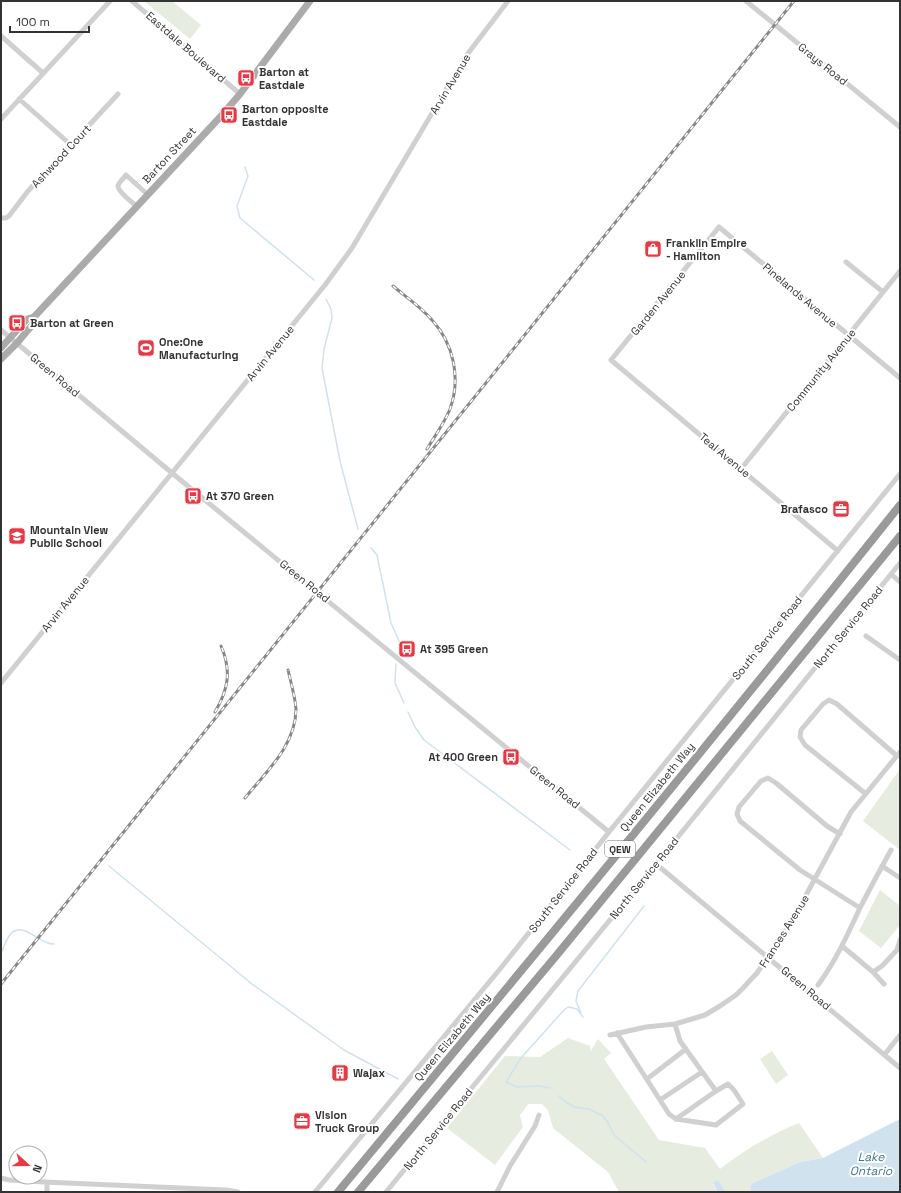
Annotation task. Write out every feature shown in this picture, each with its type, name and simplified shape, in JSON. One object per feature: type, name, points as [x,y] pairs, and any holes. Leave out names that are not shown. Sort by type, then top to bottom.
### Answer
[{"type":"highway","name":"Queen Elizabeth Way","points":[[338,1192],[464,1041],[803,627],[900,504]]},
{"type":"highway","name":"QEW","points":[[358,1192],[556,956],[900,536]]},
{"type":"main road","name":"Barton Street","points":[[1,348],[27,319],[34,317],[222,115],[240,94],[310,1]]},
{"type":"main road","name":"Barton Street","points":[[1,359],[33,324],[34,317]]},
{"type":"street","points":[[1,119],[110,1]]},
{"type":"street","name":"Eastdale Boulevard","points":[[132,1],[240,94]]},
{"type":"street","name":"Arvin Avenue","points":[[2,680],[325,285],[352,248],[466,56],[508,1]]},
{"type":"street","name":"Grays Road","points":[[746,1],[900,126]]},
{"type":"street","points":[[1,36],[43,73]]},
{"type":"street","name":"Ashwood Court","points":[[3,218],[10,216],[28,192],[118,94]]},
{"type":"street","points":[[19,99],[71,145]]},
{"type":"street","points":[[136,206],[120,191],[118,187],[126,175],[147,194]]},
{"type":"street","name":"Pinelands Avenue","points":[[719,227],[900,378]]},
{"type":"street","name":"Garden Avenue","points":[[611,360],[719,227]]},
{"type":"street","points":[[846,262],[883,292]]},
{"type":"street","name":"Community Avenue","points":[[741,469],[900,271]]},
{"type":"street","name":"Green Road","points":[[1,330],[172,473],[609,832]]},
{"type":"street","name":"Teal Avenue","points":[[611,360],[838,551]]},
{"type":"street","name":"South Service Road","points":[[315,1192],[500,969],[609,832],[900,474]]},
{"type":"street","name":"North Service Road","points":[[386,1192],[656,864],[900,563]]},
{"type":"street","points":[[891,574],[900,582]]},
{"type":"street","points":[[866,636],[900,660]]},
{"type":"street","points":[[866,794],[805,745],[800,737],[801,730],[823,704],[829,700],[837,704],[898,754]]},
{"type":"street","name":"Frances Avenue","points":[[610,1035],[646,1027],[675,1024],[705,1014],[736,995],[757,973],[792,921],[851,812],[898,754]]},
{"type":"street","points":[[840,834],[827,826],[768,778],[761,782],[739,807],[737,814],[740,821],[800,870],[860,908]]},
{"type":"street","points":[[818,985],[827,973],[842,946],[860,908],[891,850]]},
{"type":"street","name":"Green Road","points":[[656,864],[900,1068]]},
{"type":"street","points":[[882,866],[900,878]]},
{"type":"street","points":[[874,972],[897,950],[900,940]]},
{"type":"street","points":[[842,946],[874,972],[884,984]]},
{"type":"street","points":[[675,1024],[680,1041],[716,1091]]},
{"type":"street","points":[[617,1033],[669,1114],[676,1119],[716,1125],[743,1104],[728,1084],[676,1119]]},
{"type":"street","points":[[885,1054],[900,1035]]},
{"type":"street","points":[[647,1079],[686,1049]]},
{"type":"street","points":[[660,1100],[702,1072]]},
{"type":"street","points":[[497,1192],[510,1166],[535,1126],[539,1114]]},
{"type":"street","points":[[48,1182],[226,1190],[238,1192]]},
{"type":"shaded area","points":[[144,1],[172,1],[201,25],[190,39]]},
{"type":"shaded area","points":[[900,769],[900,850],[863,821]]},
{"type":"shaded area","points":[[880,890],[900,906],[900,925],[881,948],[859,931]]},
{"type":"shaded area","points":[[568,1038],[590,1046],[591,1051],[598,1039],[611,1053],[604,1059],[659,1140],[705,1148],[720,1169],[738,1155],[758,1143],[799,1123],[823,1158],[800,1162],[753,1183],[750,1186],[751,1192],[726,1192],[718,1180],[713,1184],[718,1192],[619,1192],[608,1172],[553,1128],[548,1110],[542,1104],[528,1104],[520,1115],[523,1127],[495,1165],[447,1128],[505,1056],[540,1057]]},
{"type":"shaded area","points":[[772,1051],[788,1075],[776,1084],[760,1059]]},
{"type":"water","name":"Lake Ontario","points":[[900,1119],[900,1192],[751,1192],[750,1186],[753,1183],[800,1162],[823,1158]]},
{"type":"water","points":[[718,1180],[726,1192],[718,1192],[713,1183]]},
{"type":"waterway","points":[[245,167],[248,176],[237,206],[240,218],[314,280]]},
{"type":"waterway","points":[[326,299],[331,309],[332,318],[324,349],[322,368],[340,461],[358,529]]},
{"type":"waterway","points":[[371,548],[377,555],[391,623],[403,650]]},
{"type":"waterway","points":[[396,664],[395,683],[404,703]]},
{"type":"waterway","points":[[408,712],[415,727],[424,740],[570,850]]},
{"type":"waterway","points":[[109,866],[252,984],[344,1050],[398,1079]]},
{"type":"waterway","points":[[581,1013],[576,1001],[578,991],[644,906]]},
{"type":"waterway","points":[[1,953],[9,936],[18,930],[23,930],[50,944],[54,944]]},
{"type":"waterway","points":[[550,1088],[540,1086],[517,1087],[506,1082],[521,1058],[564,1010],[568,1007],[577,1009],[583,1017]]},
{"type":"waterway","points":[[559,1096],[574,1107],[589,1109],[603,1116],[614,1135],[646,1162]]},
{"type":"railway","points":[[1,984],[794,1]]},
{"type":"railway","points":[[393,286],[423,311],[440,329],[446,340],[453,362],[455,386],[450,409],[448,415],[427,449]]},
{"type":"railway","points":[[215,712],[223,696],[227,680],[227,664],[221,646]]},
{"type":"railway","points":[[245,798],[278,757],[291,734],[295,722],[296,709],[288,670]]},
{"type":"place","name":"Barton at Eastdale","points":[[246,78]]},
{"type":"place","name":"Barton opposite Eastdale","points":[[229,115]]},
{"type":"place","name":"Franklin Empire - Hamilton","points":[[653,249]]},
{"type":"place","name":"Barton at Green","points":[[17,323]]},
{"type":"place","name":"One:One Manufacturing","points":[[146,348]]},
{"type":"place","name":"At 370 Green","points":[[193,496]]},
{"type":"place","name":"Brafasco","points":[[841,509]]},
{"type":"place","name":"Mountain View Public School","points":[[17,536]]},
{"type":"place","name":"At 395 Green","points":[[407,649]]},
{"type":"place","name":"At 400 Green","points":[[511,757]]},
{"type":"place","name":"Wajax","points":[[340,1073]]},
{"type":"place","name":"Vision Truck Group","points":[[302,1121]]}]
